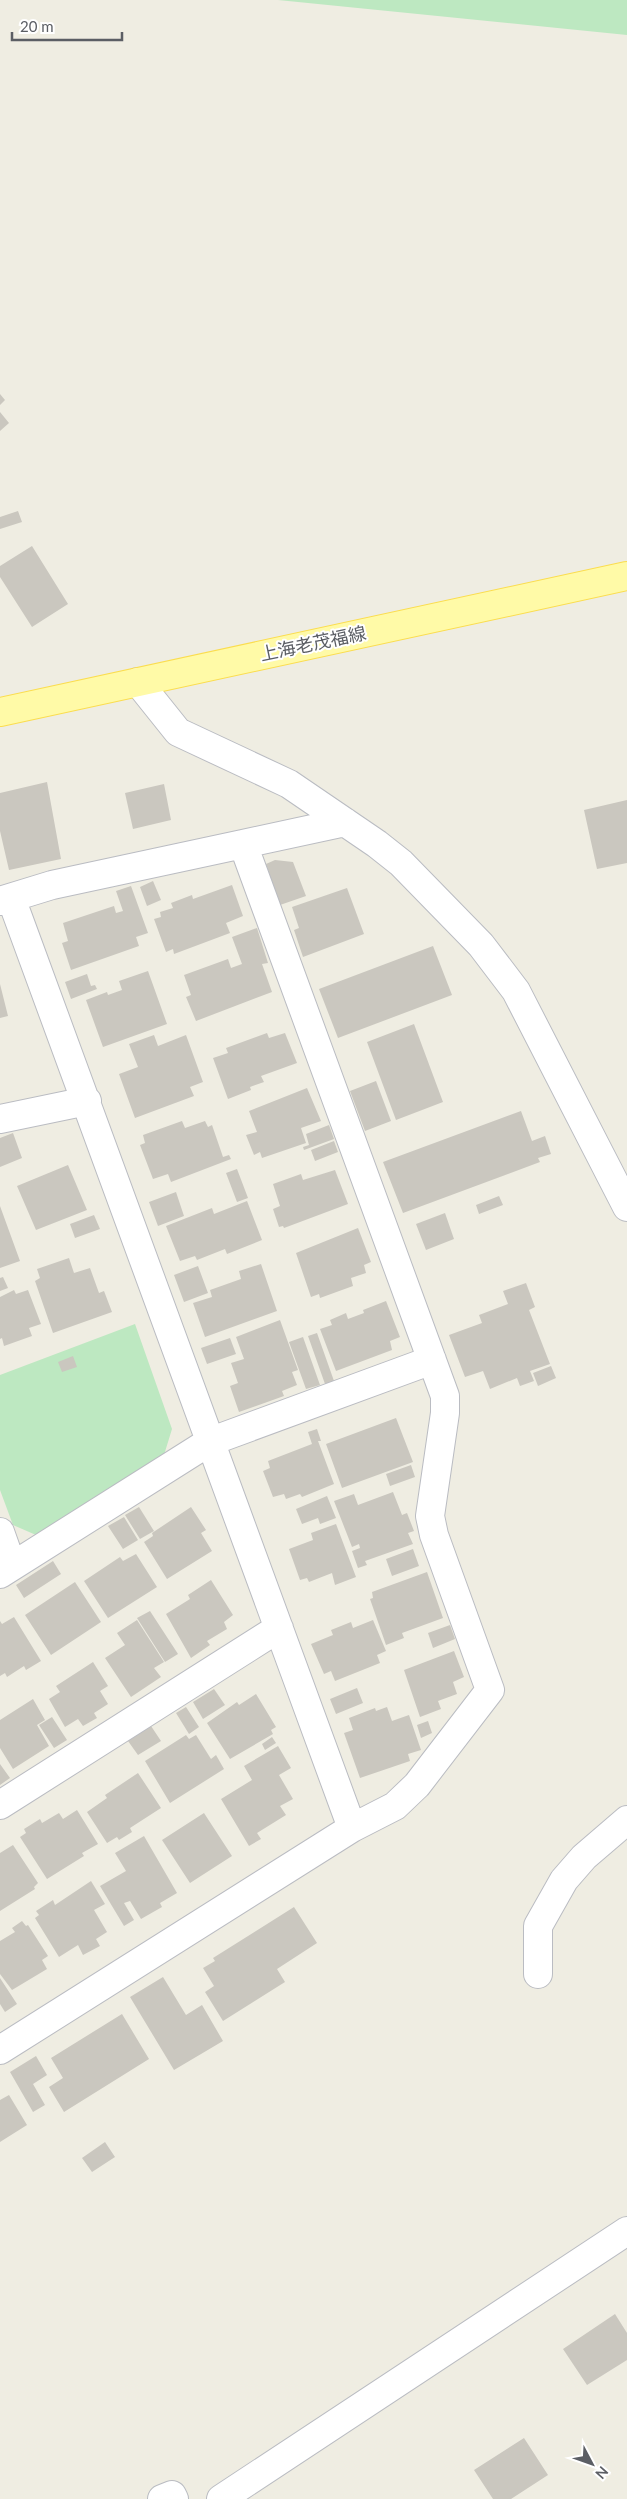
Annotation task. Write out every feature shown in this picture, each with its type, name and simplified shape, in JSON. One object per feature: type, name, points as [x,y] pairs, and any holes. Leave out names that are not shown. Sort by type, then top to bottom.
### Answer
[{"type":"main road","name":"上海老茂福線","points":[[0,712],[627,576]]},
{"type":"street","points":[[138,682],[178,732],[289,784],[401,863],[480,945],[516,991],[627,1207]]},
{"type":"street","points":[[345,822],[52,885],[6,899],[87,1101],[209,1442],[352,1828]]},
{"type":"street","points":[[0,2050],[352,1828],[394,1806],[417,1785],[490,1690],[434,1535],[430,1516],[445,1413],[445,1396],[243,844]]},
{"type":"street","points":[[0,1119],[87,1101]]},
{"type":"street","points":[[0,1532],[6,1570],[209,1442],[432,1360]]},
{"type":"street","points":[[0,1805],[278,1628]]},
{"type":"street","points":[[538,1974],[538,1926],[564,1880],[584,1857],[627,1820]]},
{"type":"street","points":[[221,2499],[627,2231]]},
{"type":"green space","points":[[278,0],[627,0],[627,35]]},
{"type":"green space","points":[[135,1324],[172,1429],[164,1455],[36,1535],[13,1525],[0,1490],[0,1375]]},
{"type":"building","points":[[0,394],[5,400],[0,405]]},
{"type":"building","points":[[0,412],[9,423],[0,431]]},
{"type":"building","points":[[18,511],[22,522],[0,529],[0,517]]},
{"type":"building","points":[[32,546],[68,604],[32,627],[0,577],[0,566]]},
{"type":"building","points":[[47,782],[61,859],[9,870],[0,831],[0,793]]},
{"type":"building","points":[[164,784],[171,820],[133,829],[125,793]]},
{"type":"building","points":[[627,800],[627,863],[597,869],[584,810]]},
{"type":"building","points":[[275,860],[293,862],[306,896],[280,905],[266,864]]},
{"type":"building","points":[[153,881],[161,900],[147,906],[140,887]]},
{"type":"building","points":[[232,885],[243,916],[226,923],[230,933],[174,954],[173,949],[166,952],[154,919],[161,917],[160,912],[173,908],[171,903],[192,895],[193,899]]},
{"type":"building","points":[[131,886],[148,933],[136,937],[139,946],[71,970],[62,943],[68,941],[63,923],[114,906],[116,913],[123,911],[116,891]]},
{"type":"building","points":[[347,888],[364,934],[303,957],[294,930],[299,928],[292,907]]},
{"type":"building","points":[[257,928],[268,963],[262,964],[272,992],[196,1021],[186,997],[191,995],[184,975],[228,959],[231,968],[242,964],[232,937]]},
{"type":"building","points":[[433,946],[452,995],[338,1038],[319,989]]},
{"type":"building","points":[[148,971],[167,1024],[103,1047],[86,1000],[107,992],[108,995],[122,990],[119,981]]},
{"type":"building","points":[[87,974],[91,986],[95,985],[97,989],[71,999],[65,982]]},
{"type":"building","points":[[0,984],[8,1016],[0,1018]]},
{"type":"building","points":[[414,1024],[443,1102],[396,1120],[367,1042]]},
{"type":"building","points":[[267,1033],[269,1038],[285,1033],[297,1063],[261,1076],[264,1082],[250,1087],[251,1090],[228,1099],[213,1058],[228,1053],[226,1048]]},
{"type":"building","points":[[154,1035],[158,1046],[186,1035],[203,1082],[190,1087],[194,1096],[135,1118],[119,1074],[138,1067],[129,1044]]},
{"type":"building","points":[[376,1081],[391,1121],[365,1131],[350,1091]]},
{"type":"building","points":[[307,1088],[321,1121],[301,1128],[306,1143],[262,1158],[260,1152],[254,1155],[246,1135],[257,1132],[249,1111]]},
{"type":"building","points":[[521,1111],[532,1141],[545,1136],[551,1154],[538,1158],[540,1162],[403,1213],[383,1162]]},
{"type":"building","points":[[182,1121],[185,1128],[205,1121],[208,1127],[212,1125],[223,1157],[229,1155],[231,1159],[171,1182],[168,1174],[153,1179],[140,1145],[145,1143],[143,1135]]},
{"type":"building","points":[[329,1125],[334,1139],[304,1150],[303,1147],[309,1145],[306,1134]]},
{"type":"building","points":[[13,1133],[22,1158],[0,1167],[0,1138]]},
{"type":"building","points":[[334,1141],[338,1152],[315,1161],[311,1150]]},
{"type":"building","points":[[68,1165],[87,1210],[36,1230],[17,1186]]},
{"type":"building","points":[[237,1169],[248,1198],[237,1202],[226,1173]]},
{"type":"building","points":[[335,1170],[348,1204],[284,1228],[283,1226],[279,1227],[273,1209],[280,1206],[273,1184],[301,1174],[303,1180]]},
{"type":"building","points":[[176,1192],[184,1216],[158,1226],[149,1202]]},
{"type":"building","points":[[499,1196],[503,1205],[479,1214],[476,1205]]},
{"type":"building","points":[[247,1201],[262,1240],[227,1254],[225,1249],[197,1260],[195,1256],[180,1261],[166,1226],[212,1208],[214,1214]]},
{"type":"building","points":[[0,1206],[20,1261],[0,1268]]},
{"type":"building","points":[[445,1213],[454,1239],[426,1250],[416,1224]]},
{"type":"building","points":[[94,1215],[100,1229],[75,1238],[70,1224]]},
{"type":"building","points":[[358,1228],[371,1262],[364,1265],[366,1273],[351,1278],[353,1286],[320,1298],[319,1294],[311,1297],[296,1253]]},
{"type":"building","points":[[69,1258],[74,1273],[90,1268],[99,1293],[104,1291],[112,1312],[53,1333],[35,1281],[40,1278],[37,1269]]},
{"type":"building","points":[[261,1264],[277,1311],[205,1337],[193,1303],[212,1297],[210,1290],[241,1279],[239,1271]]},
{"type":"building","points":[[198,1266],[208,1293],[184,1302],[174,1275]]},
{"type":"building","points":[[3,1277],[8,1288],[0,1291],[0,1278]]},
{"type":"building","points":[[526,1283],[535,1307],[529,1310],[550,1364],[530,1371],[534,1381],[520,1386],[517,1378],[490,1389],[483,1371],[465,1377],[449,1335],[482,1323],[479,1315],[508,1304],[503,1291]]},
{"type":"building","points":[[14,1290],[16,1294],[28,1290],[41,1324],[29,1328],[32,1336],[4,1346],[2,1338],[0,1339],[0,1297]]},
{"type":"building","points":[[386,1301],[400,1337],[390,1341],[392,1350],[336,1371],[320,1329],[332,1325],[330,1320],[346,1313],[348,1319],[364,1313],[363,1310]]},
{"type":"building","points":[[280,1320],[298,1370],[292,1372],[297,1385],[282,1391],[284,1396],[239,1412],[230,1386],[238,1383],[231,1363],[244,1359],[236,1337]]},
{"type":"building","points":[[317,1333],[334,1381],[325,1384],[308,1336]]},
{"type":"building","points":[[303,1337],[320,1385],[306,1389],[289,1342]]},
{"type":"building","points":[[230,1338],[236,1354],[207,1364],[201,1348]]},
{"type":"building","points":[[73,1356],[77,1367],[62,1372],[58,1362]]},
{"type":"building","points":[[551,1366],[556,1378],[538,1386],[533,1373]]},
{"type":"building","points":[[396,1418],[413,1462],[342,1488],[326,1444]]},
{"type":"building","points":[[317,1429],[321,1441],[318,1441],[334,1484],[302,1497],[300,1494],[286,1499],[284,1494],[273,1497],[263,1471],[270,1468],[268,1461],[312,1444],[308,1432]]},
{"type":"building","points":[[411,1465],[415,1477],[390,1486],[386,1474]]},
{"type":"building","points":[[393,1492],[402,1515],[407,1513],[414,1531],[408,1533],[413,1544],[365,1561],[367,1565],[358,1568],[352,1551],[360,1548],[359,1544],[352,1547],[334,1501],[354,1494],[358,1505]]},
{"type":"building","points":[[327,1496],[336,1518],[320,1524],[318,1518],[302,1524],[296,1509]]},
{"type":"building","points":[[139,1507],[154,1531],[140,1539],[125,1515]]},
{"type":"building","points":[[191,1507],[206,1530],[201,1533],[212,1551],[167,1579],[144,1542],[153,1536],[152,1533]]},
{"type":"building","points":[[124,1517],[138,1540],[123,1549],[108,1526]]},
{"type":"building","points":[[336,1524],[356,1577],[335,1585],[332,1573],[309,1582],[307,1578],[300,1580],[289,1549],[313,1540],[311,1533]]},
{"type":"building","points":[[413,1549],[419,1566],[392,1576],[386,1559]]},
{"type":"building","points":[[136,1554],[157,1587],[108,1618],[84,1581],[120,1557],[123,1561]]},
{"type":"building","points":[[53,1561],[61,1574],[24,1598],[16,1585]]},
{"type":"building","points":[[427,1572],[443,1618],[402,1633],[404,1638],[386,1645],[370,1599],[373,1598],[372,1592]]},
{"type":"building","points":[[211,1580],[233,1615],[224,1622],[227,1629],[207,1641],[210,1645],[191,1658],[166,1614],[190,1599],[188,1595]]},
{"type":"building","points":[[75,1582],[101,1622],[51,1655],[25,1615]]},
{"type":"building","points":[[150,1611],[178,1654],[165,1662],[137,1618]]},
{"type":"building","points":[[14,1617],[41,1661],[26,1670],[24,1666],[7,1677],[5,1673],[0,1676],[0,1621],[2,1624]]},
{"type":"building","points":[[137,1620],[164,1662],[154,1668],[161,1677],[131,1697],[105,1658],[125,1645],[117,1633]]},
{"type":"building","points":[[373,1620],[386,1651],[377,1655],[380,1663],[335,1681],[331,1671],[324,1674],[311,1644],[333,1635],[331,1630],[351,1622],[353,1628]]},
{"type":"building","points":[[450,1625],[455,1639],[433,1648],[428,1633]]},
{"type":"building","points":[[454,1651],[464,1677],[453,1682],[457,1694],[438,1701],[441,1709],[420,1717],[404,1670]]},
{"type":"building","points":[[93,1662],[108,1686],[100,1691],[108,1704],[94,1713],[97,1718],[83,1726],[78,1719],[65,1727],[49,1699],[60,1692],[56,1686]]},
{"type":"building","points":[[357,1688],[363,1703],[336,1714],[330,1699]]},
{"type":"building","points":[[214,1689],[225,1705],[203,1719],[193,1702]]},
{"type":"building","points":[[256,1694],[276,1727],[271,1730],[273,1734],[230,1759],[207,1723],[237,1702],[239,1705]]},
{"type":"building","points":[[33,1699],[45,1720],[37,1725],[49,1746],[13,1769],[0,1748],[0,1720]]},
{"type":"building","points":[[186,1707],[199,1727],[189,1734],[176,1713]]},
{"type":"building","points":[[387,1707],[392,1721],[409,1715],[421,1750],[408,1754],[410,1761],[360,1778],[344,1733],[353,1730],[349,1718],[375,1708],[376,1711]]},
{"type":"building","points":[[52,1717],[67,1740],[54,1748],[39,1725]]},
{"type":"building","points":[[428,1721],[432,1733],[421,1738],[417,1725]]},
{"type":"building","points":[[151,1726],[161,1741],[138,1755],[128,1741]]},
{"type":"building","points":[[186,1735],[189,1739],[196,1735],[211,1759],[216,1755],[224,1769],[170,1803],[145,1761]]},
{"type":"building","points":[[272,1737],[276,1743],[265,1750],[262,1744]]},
{"type":"building","points":[[278,1746],[291,1768],[279,1775],[293,1799],[280,1806],[286,1815],[257,1833],[261,1839],[249,1846],[221,1799],[252,1780],[244,1766]]},
{"type":"building","points":[[0,1764],[10,1778],[0,1785]]},
{"type":"building","points":[[138,1773],[161,1808],[130,1828],[132,1832],[119,1840],[117,1837],[107,1843],[87,1812],[107,1798],[105,1795]]},
{"type":"building","points":[[77,1810],[98,1844],[82,1853],[84,1856],[47,1879],[20,1837],[26,1833],[24,1829],[40,1819],[42,1823],[59,1813],[63,1819]]},
{"type":"building","points":[[204,1813],[232,1856],[190,1883],[162,1840]]},
{"type":"building","points":[[144,1836],[177,1893],[160,1903],[162,1907],[141,1919],[130,1901],[124,1903],[134,1920],[124,1926],[100,1886],[126,1871],[115,1853]]},
{"type":"building","points":[[13,1845],[38,1883],[34,1887],[35,1889],[0,1911],[0,1853]]},
{"type":"building","points":[[91,1881],[105,1904],[94,1910],[107,1932],[96,1939],[100,1946],[83,1955],[78,1945],[59,1957],[35,1918],[39,1915],[36,1911],[53,1900],[55,1905]]},
{"type":"building","points":[[294,1907],[317,1943],[277,1969],[285,1982],[223,2021],[205,1992],[214,1986],[203,1968],[215,1961],[213,1958]]},
{"type":"building","points":[[22,1921],[26,1926],[28,1925],[48,1956],[42,1960],[47,1969],[12,1990],[0,1974],[0,1941],[15,1932],[12,1928]]},
{"type":"building","points":[[163,1977],[186,2015],[202,2005],[223,2041],[174,2070],[130,1997]]},
{"type":"building","points":[[0,1978],[17,2004],[5,2012],[0,2004]]},
{"type":"building","points":[[122,2014],[149,2059],[64,2112],[49,2087],[63,2078],[51,2058]]},
{"type":"building","points":[[36,2056],[47,2075],[33,2084],[45,2105],[33,2112],[10,2072]]},
{"type":"building","points":[[9,2095],[27,2125],[0,2142],[0,2100]]},
{"type":"building","points":[[105,2142],[115,2157],[92,2172],[82,2158]]},
{"type":"building","points":[[615,2314],[627,2333],[627,2360],[587,2385],[563,2349]]},
{"type":"building","points":[[524,2438],[548,2475],[511,2499],[493,2499],[474,2470]]}]
